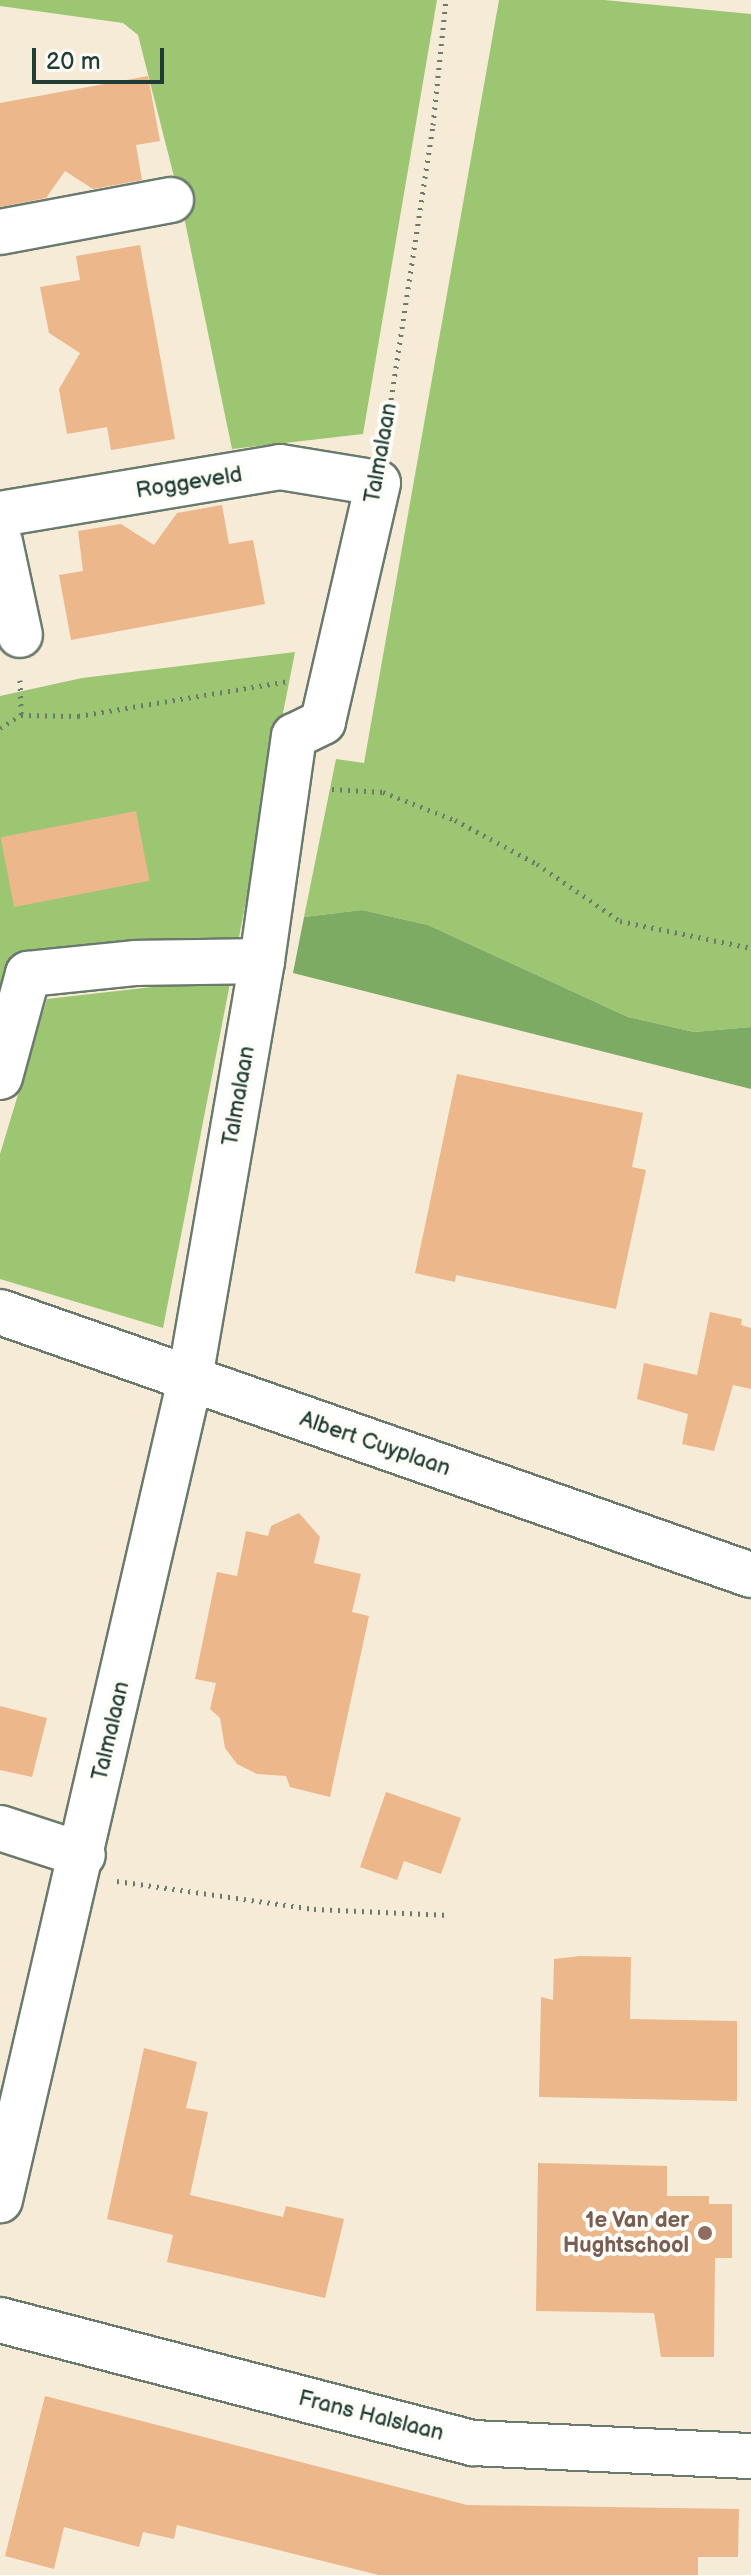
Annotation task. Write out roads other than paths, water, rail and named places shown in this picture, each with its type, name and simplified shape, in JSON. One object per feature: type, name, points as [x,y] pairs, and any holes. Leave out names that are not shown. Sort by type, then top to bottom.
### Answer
[{"type":"street","points":[[0,232],[171,200]]},
{"type":"street","name":"Roggeveld","points":[[0,514],[280,467],[378,483]]},
{"type":"street","name":"Talmalaan","points":[[0,2200],[83,1855],[190,1380],[262,961],[294,736],[323,722],[378,483]]},
{"type":"street","points":[[0,542],[20,635]]},
{"type":"street","points":[[0,1077],[28,974],[136,963],[262,961]]},
{"type":"street","name":"Albert Cuyplaan","points":[[0,1312],[751,1575]]},
{"type":"street","points":[[0,1828],[83,1855]]},
{"type":"street","name":"Frans Halslaan","points":[[0,2320],[473,2443],[751,2456]]},
{"type":"place","name":"1e Van der Hughtschool","points":[[705,2233]]}]
